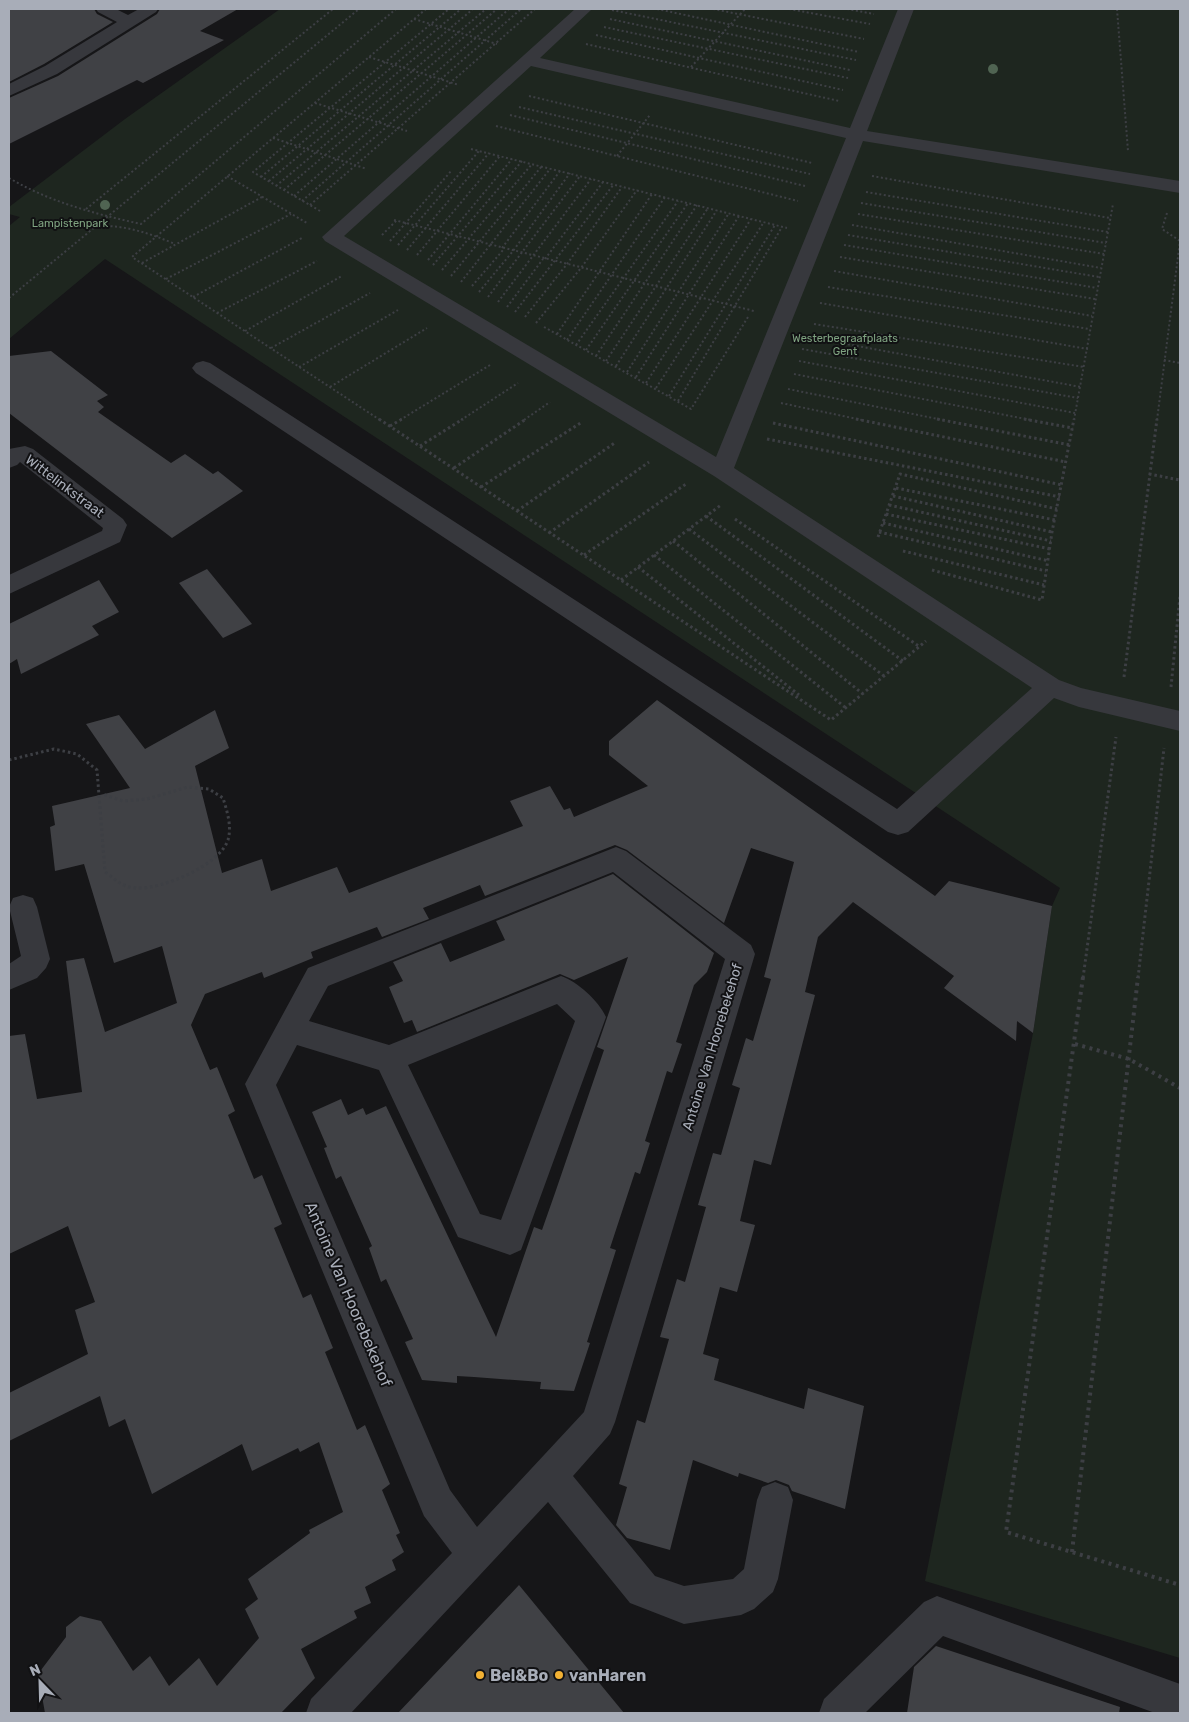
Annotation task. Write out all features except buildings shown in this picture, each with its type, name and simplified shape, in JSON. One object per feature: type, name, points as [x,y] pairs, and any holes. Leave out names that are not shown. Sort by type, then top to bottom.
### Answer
[{"type":"street","points":[[104,9],[128,22]]},
{"type":"street","points":[[9,90],[51,70],[150,9]]},
{"type":"street","points":[[718,468],[740,425],[906,9]]},
{"type":"street","points":[[571,21],[335,234],[371,260],[718,468],[1050,687],[1079,697],[1174,719]]},
{"type":"street","points":[[530,57],[669,92],[856,134],[1180,187]]},
{"type":"street","points":[[204,368],[898,824],[1050,687]]},
{"type":"street","name":"Wittelinkstraat","points":[[9,460],[13,456],[25,454],[115,525],[112,536],[9,585]]},
{"type":"street","name":"Antoine Van Hoorebekehof","points":[[325,1713],[476,1555],[598,1422],[740,954],[616,859],[318,977],[260,1084],[437,1503],[476,1555]]},
{"type":"street","points":[[9,977],[27,969],[36,959],[23,907]]},
{"type":"street","points":[[290,1029],[389,1059],[561,989],[591,1017],[510,1239],[469,1226],[389,1059]]},
{"type":"street","points":[[549,1475],[643,1590],[684,1605],[741,1596],[760,1579],[775,1500]]},
{"type":"street","points":[[838,1713],[937,1615],[1180,1703]]},
{"type":"path","points":[[86,210],[334,9]]},
{"type":"path","points":[[9,298],[358,9]]},
{"type":"path","points":[[9,178],[29,192],[107,217],[141,224],[396,9]]},
{"type":"path","points":[[426,9],[132,257],[816,708]]},
{"type":"path","points":[[335,234],[310,206],[253,172],[449,9]]},
{"type":"path","points":[[261,177],[461,9]]},
{"type":"path","points":[[268,181],[473,9]]},
{"type":"path","points":[[276,186],[486,9]]},
{"type":"path","points":[[284,190],[497,9]]},
{"type":"path","points":[[294,196],[509,9]]},
{"type":"path","points":[[302,200],[522,9]]},
{"type":"path","points":[[310,206],[535,9]]},
{"type":"path","points":[[604,9],[723,33],[882,70]]},
{"type":"path","points":[[657,9],[730,24],[882,70]]},
{"type":"path","points":[[712,9],[740,14],[882,70]]},
{"type":"path","points":[[617,156],[669,92],[745,9]]},
{"type":"path","points":[[789,9],[882,70]]},
{"type":"path","points":[[1036,9],[1047,9]]},
{"type":"path","points":[[1118,9],[1130,179]]},
{"type":"path","points":[[414,19],[495,43],[530,57]]},
{"type":"path","points":[[571,21],[715,42],[882,70]]},
{"type":"path","points":[[571,21],[708,49],[882,70]]},
{"type":"path","points":[[571,21],[700,58],[882,70]]},
{"type":"path","points":[[571,21],[691,67],[882,70]]},
{"type":"path","points":[[369,57],[451,82],[481,101],[617,156],[820,226],[1092,316]]},
{"type":"path","points":[[481,101],[643,123],[820,226],[1095,300]]},
{"type":"path","points":[[481,101],[635,134],[820,226],[1089,329]]},
{"type":"path","points":[[481,101],[627,144],[820,226],[1088,349]]},
{"type":"path","points":[[314,102],[479,151],[782,227],[1110,218]]},
{"type":"path","points":[[273,138],[396,178]]},
{"type":"path","points":[[389,243],[470,148]]},
{"type":"path","points":[[397,246],[479,151]]},
{"type":"path","points":[[406,252],[490,153]]},
{"type":"path","points":[[416,257],[500,156]]},
{"type":"path","points":[[425,263],[512,159]]},
{"type":"path","points":[[432,266],[522,161]]},
{"type":"path","points":[[441,271],[532,164]]},
{"type":"path","points":[[451,276],[542,166]]},
{"type":"path","points":[[460,282],[491,246],[550,169]]},
{"type":"path","points":[[471,287],[503,249],[560,171]]},
{"type":"path","points":[[479,292],[514,251],[570,173]]},
{"type":"path","points":[[227,176],[291,214],[335,234]]},
{"type":"path","points":[[488,297],[580,176]]},
{"type":"path","points":[[498,302],[591,179]]},
{"type":"path","points":[[507,307],[603,182]]},
{"type":"path","points":[[515,312],[614,184]]},
{"type":"path","points":[[525,317],[622,186]]},
{"type":"path","points":[[536,323],[581,268],[636,190]]},
{"type":"path","points":[[557,334],[652,194]]},
{"type":"path","points":[[142,263],[262,197]]},
{"type":"path","points":[[567,340],[665,197]]},
{"type":"path","points":[[576,345],[678,200]]},
{"type":"path","points":[[586,350],[688,203]]},
{"type":"path","points":[[929,569],[1042,600],[1052,532],[1081,387],[1088,349],[1089,329],[1113,204]]},
{"type":"path","points":[[596,356],[697,205]]},
{"type":"path","points":[[606,361],[708,208]]},
{"type":"path","points":[[616,366],[717,210]]},
{"type":"path","points":[[359,212],[752,311]]},
{"type":"path","points":[[627,372],[729,213]]},
{"type":"path","points":[[1173,214],[1166,213],[1162,229],[1180,241],[1075,1044],[1006,1532],[1180,1585]]},
{"type":"path","points":[[166,279],[291,214]]},
{"type":"path","points":[[636,377],[738,216]]},
{"type":"path","points":[[646,383],[751,219]]},
{"type":"path","points":[[379,238],[396,221]]},
{"type":"path","points":[[656,388],[764,222]]},
{"type":"path","points":[[96,226],[119,225],[157,236],[176,244]]},
{"type":"path","points":[[670,396],[775,225]]},
{"type":"path","points":[[820,226],[1108,232]]},
{"type":"path","points":[[820,226],[1106,243]]},
{"type":"path","points":[[820,226],[1104,254]]},
{"type":"path","points":[[820,226],[1101,268]]},
{"type":"path","points":[[820,226],[1099,277]]},
{"type":"path","points":[[820,226],[1097,288]]},
{"type":"path","points":[[678,400],[782,227]]},
{"type":"path","points":[[193,297],[335,234]]},
{"type":"path","points":[[217,313],[335,234]]},
{"type":"path","points":[[244,331],[371,260]]},
{"type":"path","points":[[270,348],[400,277]]},
{"type":"path","points":[[299,367],[426,293]]},
{"type":"path","points":[[691,409],[756,303]]},
{"type":"path","points":[[330,387],[456,311]]},
{"type":"path","points":[[752,311],[767,356]]},
{"type":"path","points":[[390,426],[518,348]]},
{"type":"path","points":[[767,356],[1084,367]]},
{"type":"path","points":[[767,356],[1081,387]]},
{"type":"path","points":[[767,356],[1078,398]]},
{"type":"path","points":[[767,356],[1076,413]]},
{"type":"path","points":[[767,356],[1073,428]]},
{"type":"path","points":[[767,356],[1070,445]]},
{"type":"path","points":[[767,356],[1066,462]]},
{"type":"path","points":[[1164,360],[1180,363]]},
{"type":"path","points":[[420,446],[546,365]]},
{"type":"path","points":[[454,468],[578,384]]},
{"type":"path","points":[[481,487],[610,404]]},
{"type":"path","points":[[517,511],[643,423]]},
{"type":"path","points":[[740,425],[1062,485]]},
{"type":"path","points":[[740,425],[1060,497]]},
{"type":"path","points":[[549,532],[676,443]]},
{"type":"path","points":[[584,555],[718,468]]},
{"type":"path","points":[[876,544],[900,474],[1058,509]]},
{"type":"path","points":[[1149,474],[1180,480]]},
{"type":"path","points":[[621,580],[746,487]]},
{"type":"path","points":[[896,488],[1055,520]]},
{"type":"path","points":[[893,496],[1052,532]]},
{"type":"path","points":[[889,505],[1051,541]]},
{"type":"path","points":[[886,514],[1050,550]]},
{"type":"path","points":[[706,516],[903,661]]},
{"type":"path","points":[[735,518],[920,647]]},
{"type":"path","points":[[882,523],[1049,561]]},
{"type":"path","points":[[689,529],[884,676]]},
{"type":"path","points":[[880,532],[1046,571]]},
{"type":"path","points":[[674,541],[863,694]]},
{"type":"path","points":[[894,549],[1044,585]]},
{"type":"path","points":[[654,555],[846,708]]},
{"type":"path","points":[[638,567],[831,720],[950,621]]},
{"type":"path","points":[[1072,1552],[1129,1059],[1174,719],[1180,596]]},
{"type":"path","points":[[9,760],[54,749],[77,754],[97,770],[102,794],[102,850],[105,872],[124,886],[149,888],[180,879],[209,862],[226,843],[229,819],[223,798],[209,789],[188,788],[147,799],[123,801],[102,794]]},
{"type":"path","points":[[1075,1044],[1129,1059],[1180,1088]]},
{"type":"green space","name":"Westerbegraafplaats Gent","points":[[280,9],[1180,9],[1180,1658],[925,1581],[1033,1033],[1052,906],[1060,888],[105,259],[9,339],[9,226],[20,217],[9,214],[9,207],[125,119]]},
{"type":"place","name":"Bel&Bo","points":[[480,1675]]},
{"type":"place","name":"vanHaren","points":[[559,1675]]},
{"type":"park label","name":"Lampistenpark","points":[[70,223]]}]
